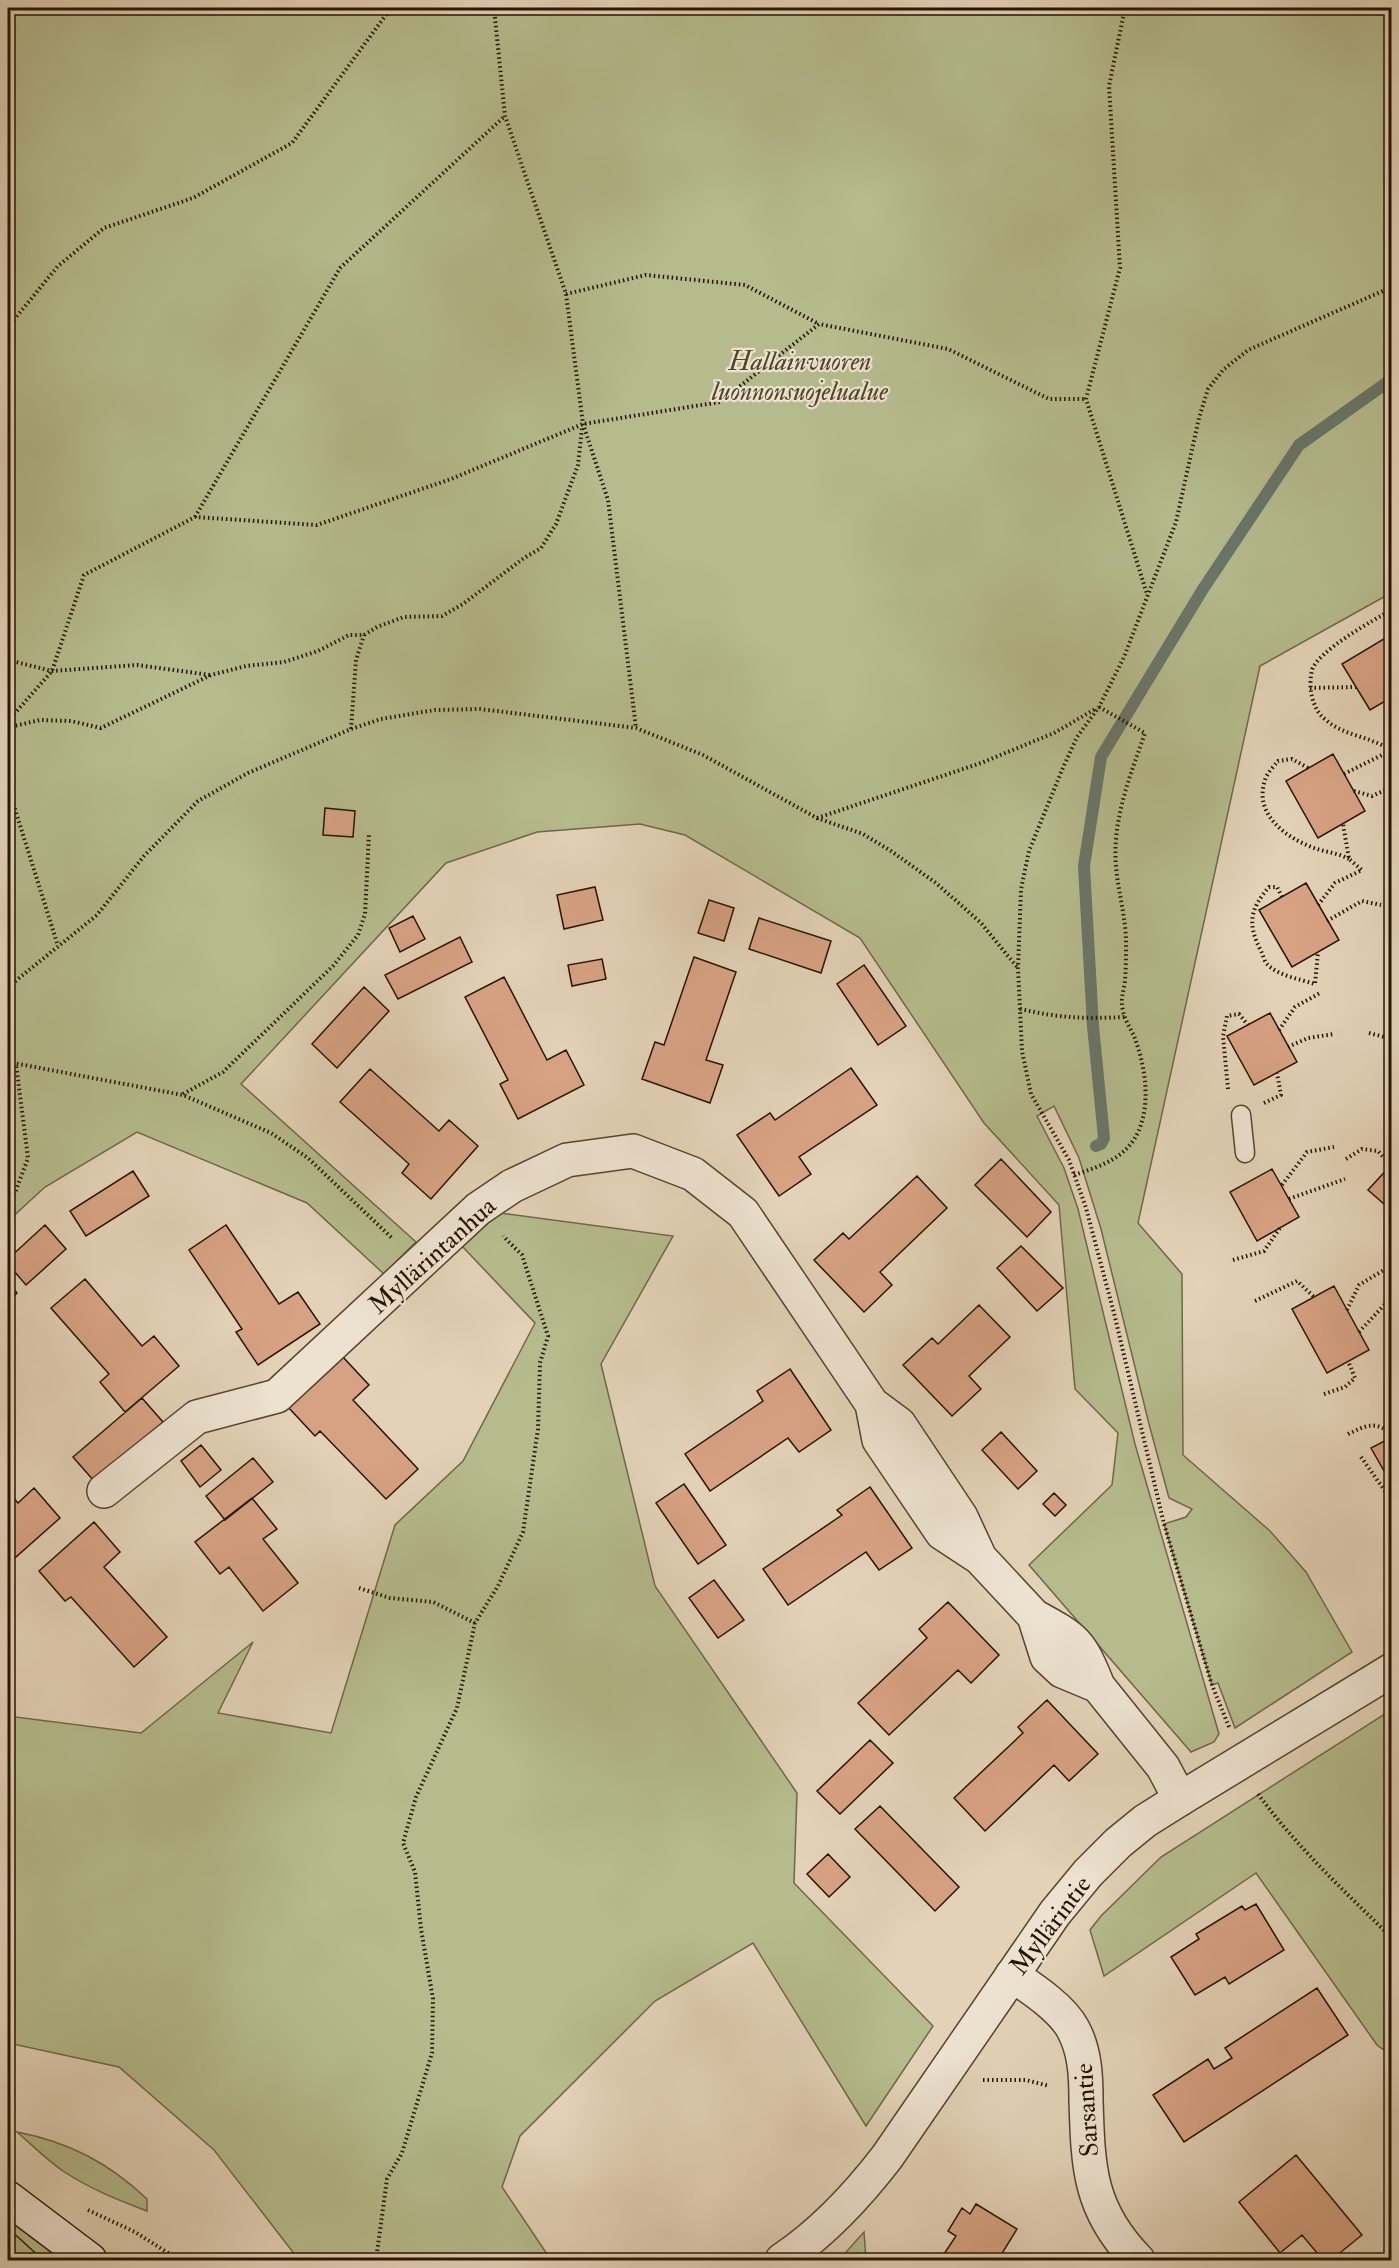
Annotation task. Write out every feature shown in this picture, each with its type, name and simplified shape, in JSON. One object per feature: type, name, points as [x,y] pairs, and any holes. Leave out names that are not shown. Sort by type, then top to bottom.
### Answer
[{"type":"street","name":"Myllärintanhua","points":[[104,1491],[197,1417],[277,1396],[478,1209],[512,1186],[567,1160],[633,1151],[693,1174],[743,1213],[872,1404],[879,1440],[942,1533],[980,1558],[1034,1616],[1047,1657],[1062,1671],[1098,1686],[1163,1767],[1180,1798]]},
{"type":"street","name":"Myllärintie","points":[[783,2260],[828,2225],[861,2190],[894,2147],[1055,1913],[1088,1873],[1118,1843],[1145,1821],[1180,1798],[1392,1670]]},
{"type":"street","name":"Sarsantie","points":[[1012,1975],[1036,1992],[1072,2027],[1080,2046],[1085,2070],[1087,2145],[1091,2178],[1103,2215],[1119,2240],[1138,2260]]},
{"type":"street","points":[[8,2198],[90,2260]]},
{"type":"lane","points":[[1241,1115],[1245,1153]]},
{"type":"path","points":[[8,327],[58,266],[104,228],[194,198],[292,143],[391,8]]},
{"type":"path","points":[[494,8],[505,116],[566,294],[582,424],[608,500],[636,728]]},
{"type":"path","points":[[1125,8],[1109,86],[1120,268],[1086,399],[1147,595]]},
{"type":"path","points":[[195,518],[340,268],[505,116]]},
{"type":"path","points":[[566,294],[646,275],[745,285],[819,324],[948,349],[1049,399],[1086,399]]},
{"type":"path","points":[[1230,1730],[1212,1685],[1164,1524],[1112,1303],[1086,1208],[1069,1160],[1031,1094],[1022,1051],[1018,968],[1022,889],[1029,851],[1077,737],[1101,708],[1124,657],[1176,522],[1199,418],[1208,389],[1223,370],[1248,350],[1392,287]]},
{"type":"path","points":[[8,721],[52,671],[84,575],[195,518],[317,525],[451,479],[582,424],[720,402],[819,324]]},
{"type":"path","points":[[8,730],[40,720],[71,722],[101,729],[141,707],[211,675],[246,666],[284,662],[318,651],[349,635],[364,635],[377,627],[404,618],[442,616],[463,604],[541,548],[556,524],[578,465],[582,424]]},
{"type":"path","points":[[1391,752],[1366,738],[1341,730],[1326,721],[1315,708],[1310,688],[1312,669],[1323,654],[1392,610]]},
{"type":"path","points":[[351,729],[356,660],[364,635]]},
{"type":"path","points":[[8,660],[52,671],[137,665],[211,675]]},
{"type":"path","points":[[1310,688],[1356,687]]},
{"type":"path","points":[[1390,698],[1392,725]]},
{"type":"path","points":[[1074,1175],[1115,1160],[1133,1141],[1140,1128],[1146,1103],[1144,1070],[1135,1039],[1125,1017],[1121,993],[1125,982],[1126,940],[1116,866],[1117,824],[1145,733],[1101,708]]},
{"type":"path","points":[[816,818],[981,763],[1054,733],[1101,708]]},
{"type":"path","points":[[8,987],[97,915],[144,856],[198,801],[248,773],[351,729],[381,719],[435,710],[480,709],[636,728],[704,754],[816,818],[863,834],[936,883],[981,923],[1018,968]]},
{"type":"path","points":[[1344,774],[1391,752]]},
{"type":"path","points":[[1308,768],[1292,759],[1278,761],[1265,779],[1262,799],[1270,820],[1288,836],[1304,844],[1335,852],[1349,859],[1362,870],[1335,883],[1318,905]]},
{"type":"path","points":[[8,787],[58,947]]},
{"type":"path","points":[[1354,791],[1372,796],[1392,787]]},
{"type":"path","points":[[1343,824],[1349,859]]},
{"type":"path","points":[[183,1095],[223,1072],[333,966],[358,935],[365,914],[369,834]]},
{"type":"path","points":[[1282,897],[1277,887],[1269,886],[1256,903],[1251,923],[1267,964],[1280,973],[1314,984],[1318,952]]},
{"type":"path","points":[[1327,921],[1362,902],[1381,905]]},
{"type":"path","points":[[1279,1030],[1295,1007],[1320,993]]},
{"type":"path","points":[[1020,1009],[1076,1019],[1125,1017]]},
{"type":"path","points":[[1248,1025],[1239,1014],[1227,1016],[1223,1036],[1228,1089],[1241,1115],[1281,1095],[1277,1072]]},
{"type":"path","points":[[1369,1033],[1388,1038],[1392,1036]]},
{"type":"path","points":[[1288,1047],[1308,1038],[1334,1034]]},
{"type":"path","points":[[8,1062],[183,1095],[271,1133],[308,1158],[419,1264]]},
{"type":"path","points":[[8,1202],[15,1193],[28,1158],[16,1064]]},
{"type":"path","points":[[1282,1185],[1307,1152],[1334,1147]]},
{"type":"path","points":[[1346,1159],[1362,1149],[1378,1151],[1390,1165]]},
{"type":"path","points":[[1289,1199],[1345,1179]]},
{"type":"path","points":[[1233,1260],[1264,1251],[1280,1228]]},
{"type":"path","points":[[376,2260],[387,2179],[402,2153],[432,2053],[434,1999],[421,1929],[415,1872],[403,1843],[416,1797],[457,1708],[475,1623],[498,1586],[523,1532],[538,1429],[540,1362],[548,1336],[522,1255]]},
{"type":"path","points":[[1347,1310],[1359,1285],[1392,1265]]},
{"type":"path","points":[[1255,1301],[1297,1281],[1314,1297]]},
{"type":"path","points":[[1359,1332],[1387,1302],[1392,1302]]},
{"type":"path","points":[[1324,1394],[1345,1387],[1355,1378],[1348,1361]]},
{"type":"path","points":[[1348,1434],[1370,1425],[1382,1426],[1392,1434]]},
{"type":"path","points":[[1361,1457],[1392,1502]]},
{"type":"path","points":[[358,1588],[390,1598],[433,1602],[475,1623]]},
{"type":"path","points":[[1256,1792],[1274,1816],[1336,1883],[1392,1938]]},
{"type":"path","points":[[979,2080],[1026,2080],[1060,2089],[1086,2100]]},
{"type":"path","points":[[84,2208],[135,2232],[179,2260]]},
{"type":"green space","name":"Hallainvuoren luonnonsuojelualue","points":[[8,8],[1391,8],[1391,593],[1260,666],[1138,1223],[1182,1274],[1183,1455],[1270,1531],[1306,1572],[1352,1652],[1235,1728],[1218,1683],[1212,1685],[1164,1524],[1186,1517],[1192,1509],[1169,1498],[1101,1229],[1079,1158],[1054,1106],[1037,1116],[1064,1168],[1078,1209],[1135,1444],[1219,1734],[1214,1742],[1191,1752],[1029,1565],[1112,1485],[1118,1433],[1075,1389],[1059,1205],[984,1123],[860,938],[685,835],[640,824],[537,832],[446,863],[241,1084],[416,1242],[384,1274],[307,1203],[137,1132],[45,1187],[8,1221]]},
{"type":"green space","points":[[500,1213],[673,1236],[601,1364],[655,1586],[797,1793],[794,1883],[933,2026],[866,2126],[753,1943],[655,2001],[520,2136],[502,2187],[551,2260],[299,2260],[214,2150],[119,2067],[8,2043],[8,1716],[141,1733],[253,1642],[218,1713],[331,1733],[395,1525],[463,1461],[535,1323],[461,1245]]},
{"type":"green space","points":[[1391,1710],[1391,2055],[1377,2045],[1256,1873],[1104,1976],[1090,1930],[1101,1916],[1161,1857]]},
{"type":"green space","points":[[17,2132],[71,2148],[103,2165],[147,2199],[147,2211],[104,2194],[63,2171]]},
{"type":"green space","points":[[8,2213],[68,2260],[8,2260]]},
{"type":"green space","points":[[864,2232],[866,2260],[839,2260]]},
{"type":"building","points":[[1392,634],[1392,697],[1370,710],[1342,664]]},
{"type":"building","points":[[1333,754],[1365,811],[1318,838],[1286,781]]},
{"type":"building","points":[[325,808],[355,811],[353,837],[323,835]]},
{"type":"building","points":[[1306,883],[1339,940],[1292,967],[1259,910]]},
{"type":"building","points":[[595,887],[603,920],[564,929],[557,895]]},
{"type":"building","points":[[709,900],[734,908],[724,941],[698,933]]},
{"type":"building","points":[[413,916],[425,939],[400,952],[389,928]]},
{"type":"building","points":[[759,918],[831,941],[821,973],[749,949]]},
{"type":"building","points":[[460,937],[472,962],[398,999],[385,975]]},
{"type":"building","points":[[694,957],[736,972],[706,1060],[723,1065],[710,1103],[642,1079],[655,1042],[664,1045]]},
{"type":"building","points":[[602,959],[606,979],[572,986],[568,965]]},
{"type":"building","points":[[864,965],[906,1026],[878,1045],[837,984]]},
{"type":"building","points":[[504,977],[547,1060],[566,1050],[584,1085],[518,1119],[500,1084],[508,1080],[465,997]]},
{"type":"building","points":[[364,987],[389,1011],[337,1068],[312,1044]]},
{"type":"building","points":[[1270,1013],[1297,1062],[1254,1085],[1227,1036]]},
{"type":"building","points":[[851,1068],[877,1105],[799,1157],[811,1174],[779,1196],[737,1135],[770,1113],[775,1120]]},
{"type":"building","points":[[370,1069],[439,1131],[449,1120],[478,1146],[431,1199],[402,1173],[409,1164],[340,1102]]},
{"type":"building","points":[[1001,1159],[1051,1212],[1027,1237],[975,1185]]},
{"type":"building","points":[[1392,1164],[1392,1211],[1368,1190]]},
{"type":"building","points":[[1272,1169],[1299,1217],[1257,1241],[1230,1192]]},
{"type":"building","points":[[133,1171],[149,1196],[86,1236],[70,1211]]},
{"type":"building","points":[[917,1176],[947,1208],[880,1272],[892,1285],[864,1312],[814,1260],[843,1233],[849,1239]]},
{"type":"building","points":[[45,1225],[66,1249],[26,1285],[8,1264],[8,1259]]},
{"type":"building","points":[[226,1225],[279,1304],[298,1292],[320,1324],[258,1365],[236,1332],[242,1329],[189,1250]]},
{"type":"building","points":[[1021,1246],[1063,1288],[1037,1311],[997,1268]]},
{"type":"building","points":[[85,1279],[142,1346],[154,1336],[179,1366],[125,1412],[100,1382],[109,1374],[51,1308]]},
{"type":"building","points":[[8,1282],[17,1293],[8,1302]]},
{"type":"building","points":[[1334,1286],[1369,1350],[1327,1373],[1292,1309]]},
{"type":"building","points":[[979,1305],[1010,1337],[969,1376],[981,1389],[952,1416],[903,1365],[932,1338],[938,1344]]},
{"type":"building","points":[[342,1356],[369,1385],[353,1400],[418,1469],[386,1499],[320,1431],[315,1436],[288,1407]]},
{"type":"building","points":[[790,1369],[831,1430],[799,1452],[788,1438],[710,1491],[685,1454],[763,1401],[757,1391]]},
{"type":"building","points":[[142,1398],[163,1422],[94,1481],[73,1457]]},
{"type":"building","points":[[1001,1432],[1037,1471],[1018,1489],[982,1450]]},
{"type":"building","points":[[1392,1437],[1392,1485],[1371,1448]]},
{"type":"building","points":[[201,1445],[221,1470],[200,1487],[181,1461]]},
{"type":"building","points":[[253,1458],[273,1482],[225,1520],[206,1496]]},
{"type":"building","points":[[684,1484],[726,1545],[698,1564],[656,1503]]},
{"type":"building","points":[[870,1487],[912,1548],[879,1570],[866,1552],[788,1605],[763,1569],[842,1515],[837,1510]]},
{"type":"building","points":[[34,1488],[60,1518],[8,1564],[8,1492],[18,1503]]},
{"type":"building","points":[[1054,1493],[1066,1505],[1055,1516],[1043,1504]]},
{"type":"building","points":[[252,1498],[277,1529],[263,1539],[298,1583],[263,1611],[229,1567],[220,1574],[195,1542]]},
{"type":"building","points":[[94,1522],[120,1552],[104,1567],[167,1637],[134,1667],[71,1597],[65,1601],[39,1571]]},
{"type":"building","points":[[714,1580],[744,1620],[718,1638],[689,1598]]},
{"type":"building","points":[[948,1602],[999,1655],[971,1683],[958,1670],[889,1735],[858,1703],[927,1638],[919,1629]]},
{"type":"building","points":[[1047,1700],[1098,1754],[1069,1781],[1054,1765],[985,1831],[954,1798],[1023,1733],[1018,1727]]},
{"type":"building","points":[[870,1740],[893,1763],[840,1814],[817,1791]]},
{"type":"building","points":[[880,1806],[959,1887],[935,1911],[855,1829]]},
{"type":"building","points":[[828,1854],[850,1877],[829,1897],[807,1874]]},
{"type":"building","points":[[1256,1904],[1284,1950],[1229,1984],[1225,1977],[1195,1995],[1171,1957],[1199,1939],[1196,1934],[1242,1906],[1245,1910]]},
{"type":"building","points":[[1317,1988],[1348,2035],[1184,2142],[1153,2095],[1208,2059],[1214,2069],[1232,2058],[1225,2048]]},
{"type":"building","points":[[1296,2155],[1362,2235],[1331,2260],[1323,2260],[1302,2235],[1280,2253],[1239,2202]]},
{"type":"building","points":[[976,2204],[1017,2229],[998,2260],[940,2260],[956,2236],[948,2231],[962,2208],[970,2214]]},
{"type":"waterway","points":[[1096,1146],[1101,1144],[1104,1138],[1093,1026],[1084,866],[1101,757],[1203,589],[1299,445],[1392,379]]},
{"type":"tram line","points":[[8,2228],[43,2260]]}]
